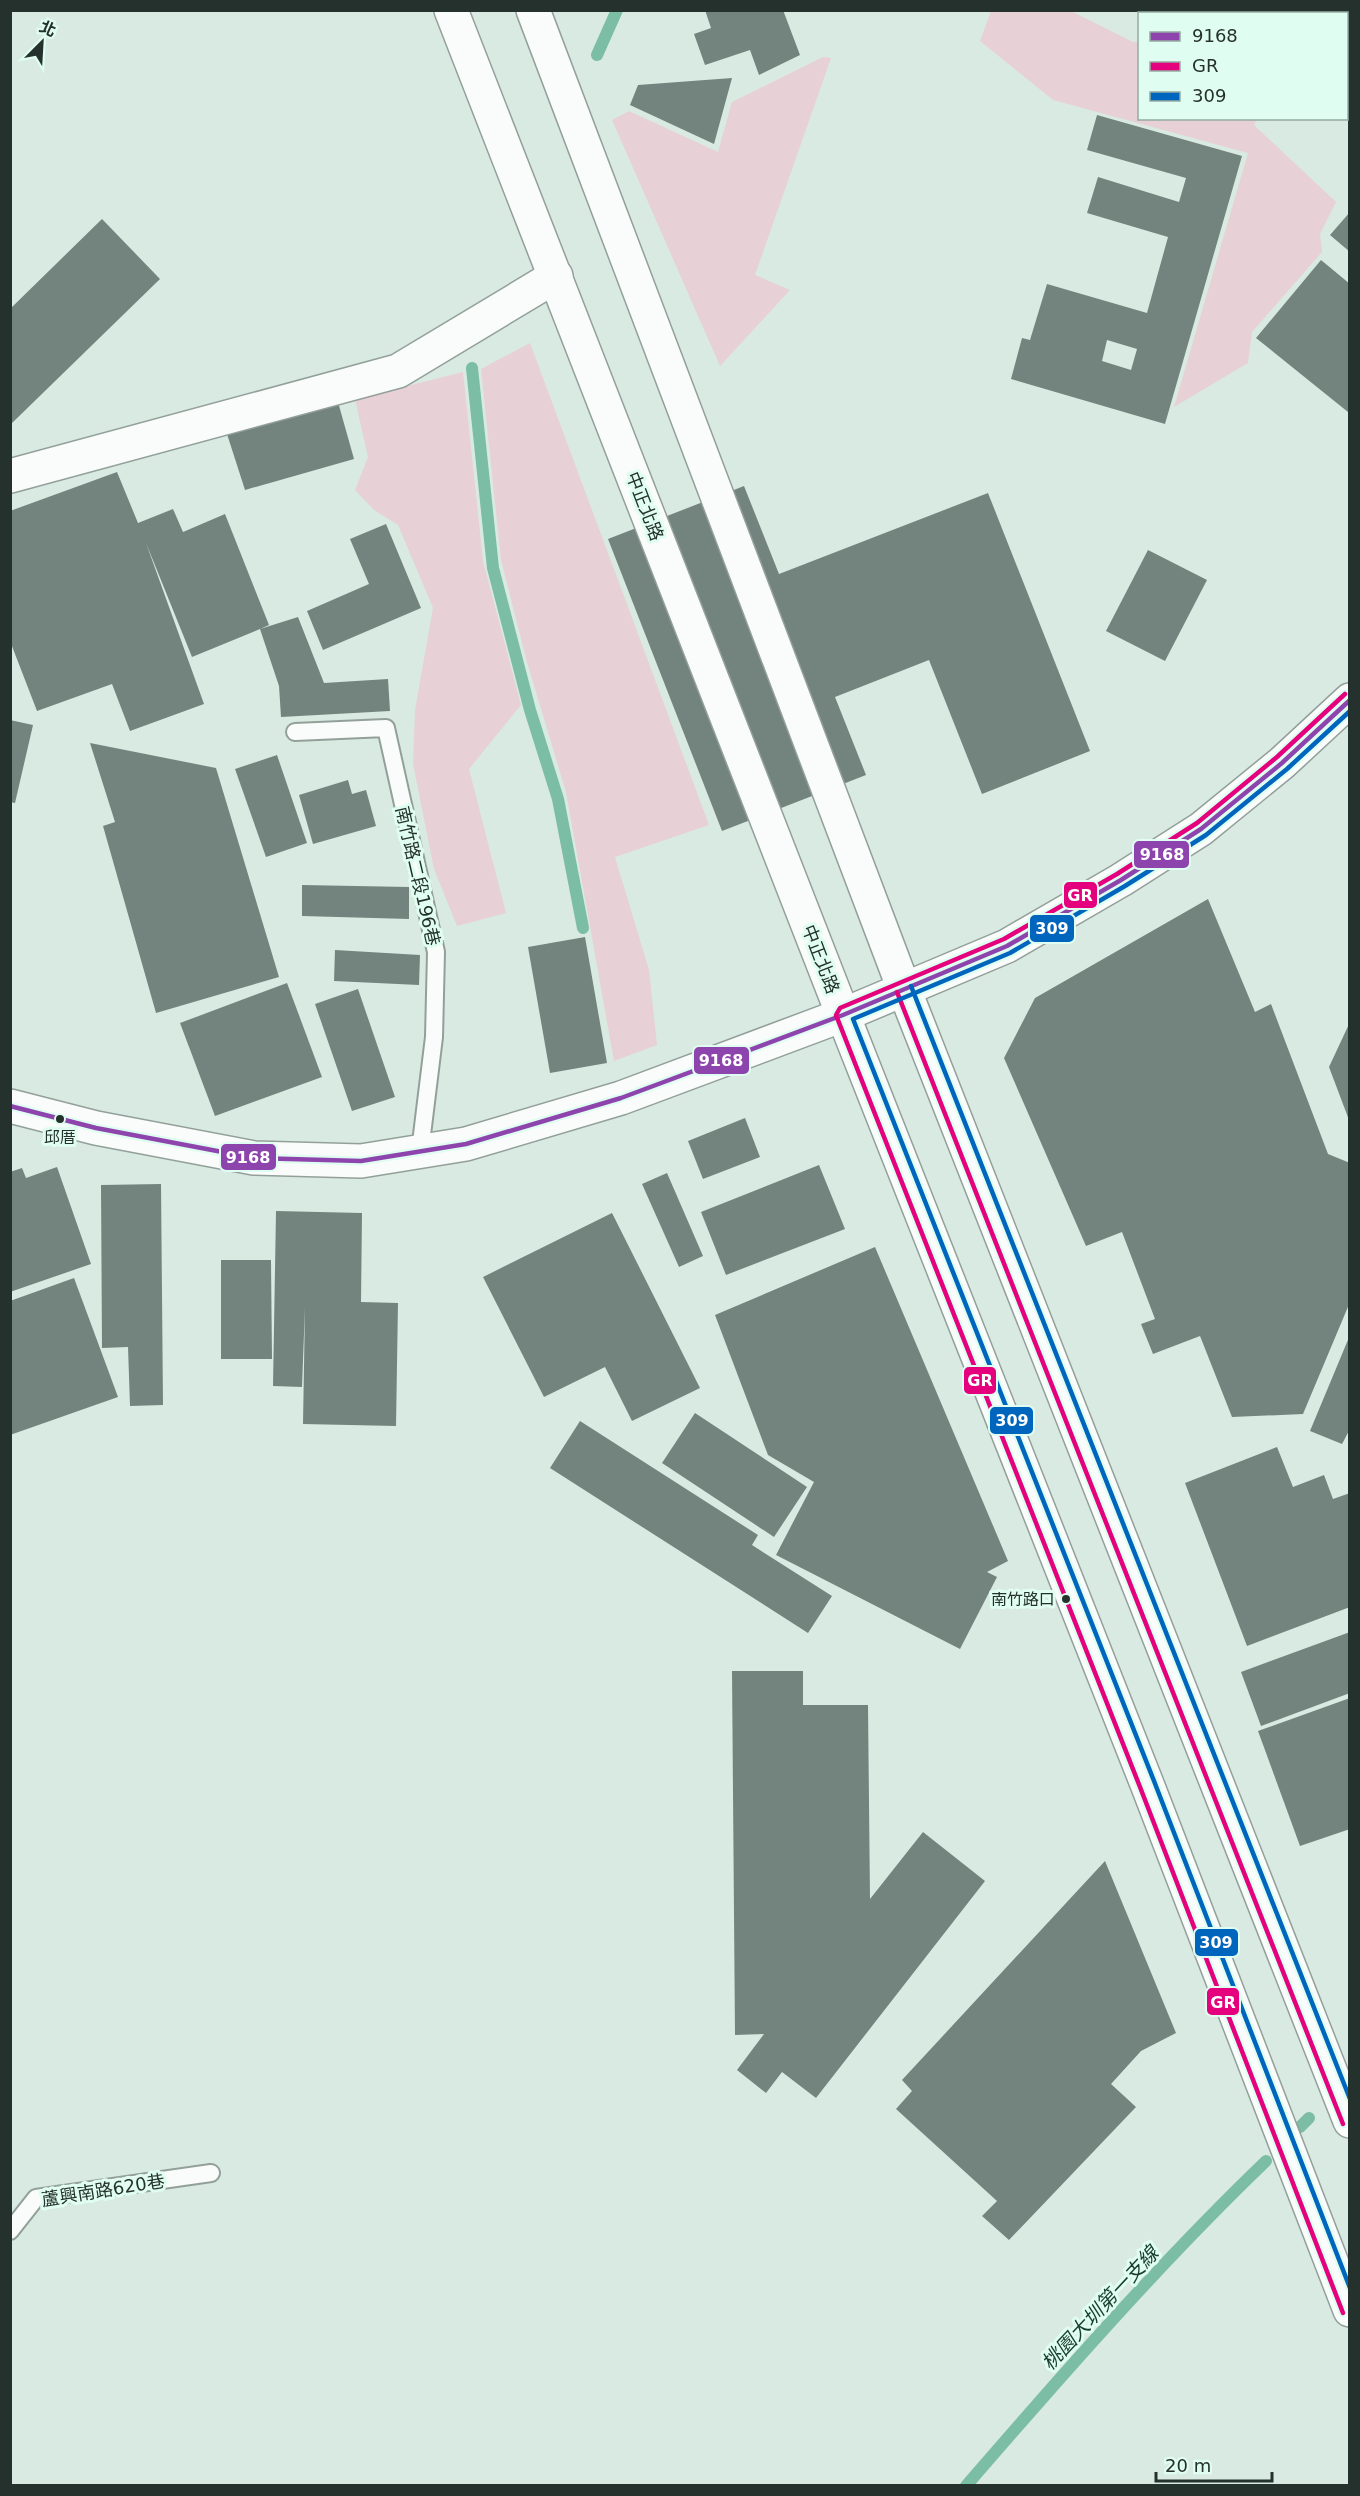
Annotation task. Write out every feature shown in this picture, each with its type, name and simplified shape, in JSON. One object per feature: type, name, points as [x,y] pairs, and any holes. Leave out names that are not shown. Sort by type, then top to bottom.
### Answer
[{"type":"street","name":"中正北路","points":[[451,10],[843,1015],[1147,1784],[1350,2310]]},
{"type":"street","points":[[533,10],[904,989],[1350,2121]]},
{"type":"street","points":[[10,476],[398,371],[556,276]]},
{"type":"street","points":[[10,1106],[96,1128],[254,1158],[361,1161],[466,1144],[621,1098],[843,1015],[1007,946],[1121,880],[1201,829],[1282,763],[1350,700]]},
{"type":"lane","name":"南竹路二段196巷","points":[[295,732],[386,728],[436,952],[434,1037],[420,1151]]},
{"type":"lane","name":"蘆興南路620巷","points":[[10,2231],[36,2198],[210,2173]]},
{"type":"shaded area","points":[[991,11],[1071,11],[1133,42],[1138,42],[1138,120],[1256,120],[1254,125],[1336,202],[1320,234],[1322,252],[1252,332],[1248,363],[1174,407],[1248,153],[1053,100],[980,41]]},
{"type":"shaded area","points":[[823,57],[831,58],[755,275],[790,290],[720,366],[612,120],[629,111],[718,152],[732,102]]},
{"type":"shaded area","points":[[530,343],[709,825],[615,857],[649,970],[657,1045],[614,1061],[566,792],[527,662],[501,560],[481,369]]},
{"type":"shaded area","points":[[463,372],[483,561],[521,705],[469,769],[506,913],[457,926],[434,869],[413,764],[415,710],[433,608],[398,525],[374,510],[355,490],[368,457],[355,399]]},
{"type":"building","points":[[705,10],[783,10],[800,55],[759,75],[750,50],[705,65],[694,34],[711,28]]},
{"type":"building","points":[[732,78],[714,144],[630,105],[638,85]]},
{"type":"building","points":[[1097,115],[1242,156],[1165,424],[1011,379],[1022,338],[1030,340],[1047,284],[1147,313],[1168,237],[1087,213],[1098,177],[1179,202],[1186,178],[1087,150]],"holes":[[[1107,340],[1137,349],[1131,370],[1102,361]]]},
{"type":"building","points":[[1350,212],[1350,252],[1330,235]]},
{"type":"building","points":[[102,219],[160,279],[10,425],[10,309]]},
{"type":"building","points":[[1321,260],[1350,284],[1348,412],[1256,338]]},
{"type":"building","points":[[338,402],[354,459],[245,490],[227,434]]},
{"type":"building","points":[[117,472],[138,523],[173,509],[183,532],[225,514],[269,625],[192,657],[146,543],[204,704],[130,731],[112,684],[37,711],[10,641],[10,511]]},
{"type":"building","points":[[744,486],[779,574],[988,493],[1090,751],[982,794],[929,660],[835,697],[866,775],[722,831],[608,539]]},
{"type":"building","points":[[386,524],[421,608],[323,650],[307,611],[369,584],[350,539]]},
{"type":"building","points":[[1148,550],[1207,580],[1165,661],[1106,631]]},
{"type":"building","points":[[298,617],[324,683],[388,679],[390,711],[281,717],[279,686],[260,629]]},
{"type":"building","points":[[10,720],[33,725],[15,803],[10,802]]},
{"type":"building","points":[[90,743],[216,768],[279,977],[156,1013],[103,826],[115,822]]},
{"type":"building","points":[[277,755],[307,843],[266,857],[235,769]]},
{"type":"building","points":[[348,780],[352,794],[366,790],[376,826],[313,844],[299,795]]},
{"type":"building","points":[[302,885],[409,887],[409,919],[302,916]]},
{"type":"building","points":[[1208,899],[1255,1012],[1271,1004],[1328,1154],[1350,1163],[1350,1302],[1303,1414],[1232,1417],[1200,1336],[1153,1354],[1141,1324],[1155,1319],[1122,1232],[1086,1246],[1004,1058],[1035,998]]},
{"type":"building","points":[[585,937],[607,1063],[550,1073],[528,947]]},
{"type":"building","points":[[335,950],[420,955],[419,985],[334,981]]},
{"type":"building","points":[[287,983],[322,1077],[215,1116],[180,1023]]},
{"type":"building","points":[[358,989],[395,1097],[352,1111],[315,1004]]},
{"type":"building","points":[[1350,1022],[1350,1120],[1349,1120],[1329,1067]]},
{"type":"building","points":[[745,1118],[760,1157],[703,1179],[688,1141]]},
{"type":"building","points":[[819,1165],[845,1229],[726,1275],[701,1212]]},
{"type":"building","points":[[57,1167],[91,1264],[10,1292],[10,1172],[22,1168],[26,1178]]},
{"type":"building","points":[[667,1173],[703,1256],[679,1267],[642,1184]]},
{"type":"building","points":[[161,1184],[163,1405],[130,1406],[128,1347],[102,1348],[101,1185]]},
{"type":"building","points":[[276,1211],[362,1213],[361,1302],[398,1303],[396,1426],[303,1424],[305,1307],[302,1387],[273,1386]]},
{"type":"building","points":[[612,1213],[700,1388],[632,1421],[605,1367],[544,1397],[483,1277]]},
{"type":"building","points":[[875,1247],[1008,1561],[987,1572],[997,1577],[960,1649],[776,1555],[814,1482],[768,1455],[715,1315]]},
{"type":"building","points":[[221,1260],[271,1260],[272,1359],[221,1359]]},
{"type":"building","points":[[74,1278],[118,1397],[10,1435],[10,1301]]},
{"type":"building","points":[[1350,1335],[1350,1429],[1342,1444],[1310,1431]]},
{"type":"building","points":[[695,1413],[807,1487],[774,1537],[662,1463]]},
{"type":"building","points":[[580,1421],[758,1535],[752,1545],[832,1596],[808,1633],[550,1468]]},
{"type":"building","points":[[1277,1447],[1293,1487],[1324,1475],[1333,1499],[1350,1493],[1350,1607],[1247,1646],[1185,1483]]},
{"type":"building","points":[[1350,1632],[1350,1693],[1261,1726],[1241,1672]]},
{"type":"building","points":[[732,1671],[803,1671],[803,1705],[868,1705],[870,1899],[923,1832],[985,1881],[816,2098],[782,2072],[766,2093],[737,2070],[764,2034],[735,2035]]},
{"type":"building","points":[[1350,1698],[1350,1829],[1300,1846],[1258,1731]]},
{"type":"building","points":[[1105,1861],[1176,2033],[1141,2051],[1111,2084],[1136,2107],[1009,2240],[982,2216],[997,2201],[896,2109],[912,2091],[902,2080]]},
{"type":"waterway","points":[[597,55],[617,10]]},
{"type":"waterway","points":[[472,368],[493,568],[530,710],[558,799],[583,928]]},
{"type":"waterway","name":"桃園大圳第一支線","points":[[1300,2127],[1309,2118]]},
{"type":"waterway","name":"桃園大圳第一支線","points":[[966,2486],[1150,2279],[1266,2161]]},
{"type":"transit line","name":"GR","points":[[1343,2313],[1140,1787],[836,1015],[840,1008],[1004,939],[1117,874],[1197,823],[1277,757],[1345,694]]},
{"type":"transit line","name":"9168","points":[[10,1106],[96,1128],[254,1158],[361,1161],[466,1144],[621,1098],[843,1015],[1007,946],[1121,880],[1201,829],[1282,763],[1350,700]]},
{"type":"transit line","name":"309","points":[[1350,711],[1287,769],[1206,835],[1125,886],[1010,953],[853,1019],[1154,1781],[1350,2288]]},
{"type":"transit line","name":"309","points":[[911,986],[1350,2099]]},
{"type":"transit line","name":"GR","points":[[897,992],[1343,2124]]},
{"type":"place","name":"邱厝","points":[[60,1119]]},
{"type":"place","name":"南竹路口","points":[[1066,1599]]}]
